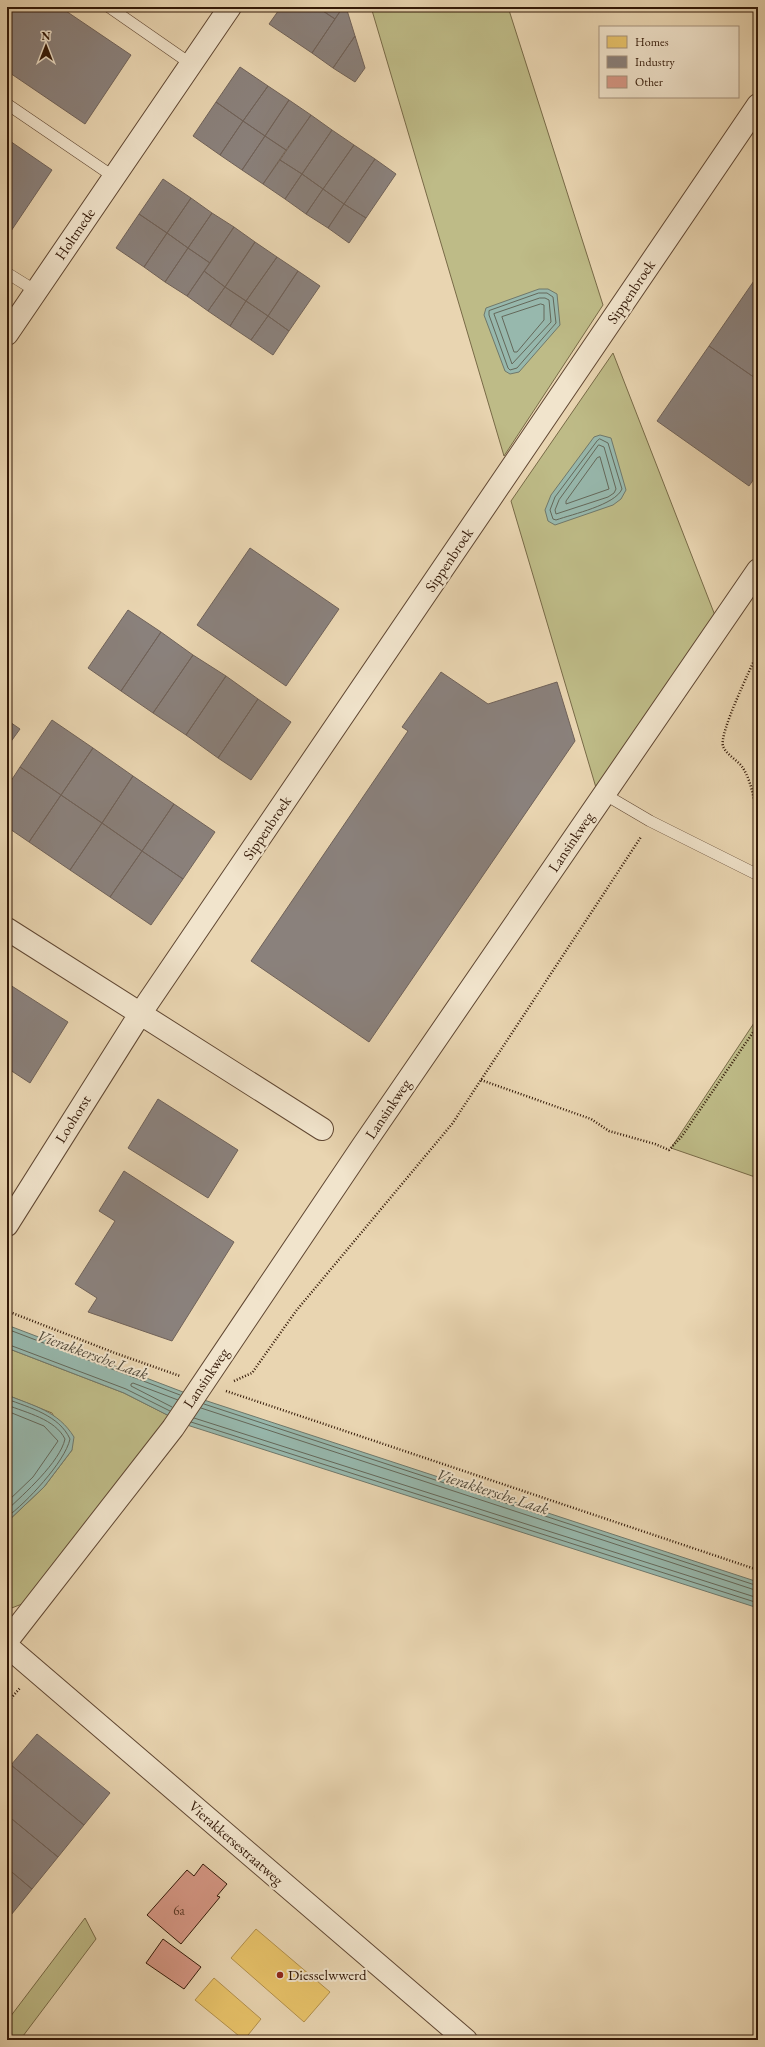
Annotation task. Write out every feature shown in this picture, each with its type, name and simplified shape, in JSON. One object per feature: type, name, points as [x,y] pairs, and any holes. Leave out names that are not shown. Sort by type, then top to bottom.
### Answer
[{"type":"street","name":"Holtmede","points":[[7,334],[230,7]]},
{"type":"street","name":"Sippenbroek","points":[[140,1014],[758,105]]},
{"type":"street","name":"Lansinkweg","points":[[7,1641],[173,1428],[206,1388],[604,794],[758,570]]},
{"type":"street","points":[[7,930],[322,1129]]},
{"type":"street","name":"Loohorst","points":[[7,1225],[140,1014]]},
{"type":"street","name":"Vierakkersestraatweg","points":[[7,1646],[466,2040]]},
{"type":"lane","points":[[109,7],[191,64]]},
{"type":"lane","points":[[7,104],[114,177]]},
{"type":"lane","points":[[7,273],[36,292]]},
{"type":"lane","points":[[604,794],[650,821],[758,875]]},
{"type":"path","points":[[758,652],[724,730],[723,745],[731,758],[743,768],[752,789],[758,818]]},
{"type":"path","points":[[206,1388],[252,1373],[296,1311],[452,1124],[636,848],[650,821]]},
{"type":"path","points":[[481,1080],[591,1119],[609,1130],[655,1144],[669,1150],[682,1136],[758,1025]]},
{"type":"path","points":[[7,1311],[206,1388],[758,1570]]},
{"type":"shaded area","points":[[371,7],[508,7],[603,305],[504,456]]},
{"type":"shaded area","points":[[613,353],[716,618],[597,791],[511,501]]},
{"type":"shaded area","points":[[758,1017],[758,1178],[671,1148]]},
{"type":"shaded area","points":[[7,1348],[124,1393],[187,1425],[22,1604],[9,1609],[7,1609],[7,1522],[44,1487],[72,1450],[52,1413],[7,1395]]},
{"type":"shaded area","points":[[85,1918],[96,1939],[20,2040],[7,2040],[7,2021]]},
{"type":"water","points":[[539,289],[548,289],[557,294],[560,325],[519,372],[510,374],[505,371],[484,315],[486,308]]},
{"type":"water","points":[[600,435],[611,438],[626,490],[621,499],[613,505],[555,525],[548,521],[545,510],[551,495],[594,437]]},
{"type":"water","points":[[7,1325],[204,1400],[758,1582],[758,1608],[187,1425],[124,1393],[7,1348]]},
{"type":"water","points":[[7,1395],[36,1406],[53,1415],[68,1428],[74,1437],[72,1450],[44,1487],[7,1522]]},
{"type":"building: Homes","name":"Diesselwwerd","points":[[256,1929],[330,1992],[304,2022],[231,1958]]},
{"type":"building: Homes","points":[[214,1978],[261,2019],[244,2040],[195,2000]]},
{"type":"building: Industry","points":[[7,7],[60,7],[131,55],[85,124],[7,71]]},
{"type":"building: Industry","points":[[281,7],[317,7],[335,19],[312,53],[269,24]]},
{"type":"building: Industry","points":[[317,7],[343,7],[335,19]]},
{"type":"building: Industry","points":[[343,7],[346,7],[355,36],[333,68],[312,53]]},
{"type":"building: Industry","points":[[355,36],[365,68],[355,82],[333,68]]},
{"type":"building: Industry","points":[[240,67],[268,86],[243,121],[216,102]]},
{"type":"building: Industry","points":[[268,86],[289,100],[265,136],[243,121]]},
{"type":"building: Industry","points":[[289,100],[311,115],[286,150],[265,136]]},
{"type":"building: Industry","points":[[216,102],[243,121],[220,155],[193,136]]},
{"type":"building: Industry","points":[[311,115],[332,130],[302,174],[280,160]]},
{"type":"building: Industry","points":[[243,121],[265,136],[242,170],[220,155]]},
{"type":"building: Industry","points":[[332,130],[354,145],[323,189],[302,174]]},
{"type":"building: Industry","points":[[265,136],[286,150],[263,184],[242,170]]},
{"type":"building: Industry","points":[[7,139],[52,170],[7,237]]},
{"type":"building: Industry","points":[[354,145],[375,159],[344,204],[323,189]]},
{"type":"building: Industry","points":[[375,159],[396,174],[366,218],[344,204]]},
{"type":"building: Industry","points":[[280,160],[302,174],[285,199],[263,184]]},
{"type":"building: Industry","points":[[302,174],[323,189],[306,214],[285,199]]},
{"type":"building: Industry","points":[[163,179],[191,198],[167,233],[139,214]]},
{"type":"building: Industry","points":[[323,189],[344,204],[328,228],[306,214]]},
{"type":"building: Industry","points":[[191,198],[212,213],[188,248],[167,233]]},
{"type":"building: Industry","points":[[344,204],[366,218],[349,243],[328,228]]},
{"type":"building: Industry","points":[[212,213],[234,227],[210,263],[188,248]]},
{"type":"building: Industry","points":[[139,214],[167,233],[144,267],[116,248]]},
{"type":"building: Industry","points":[[234,227],[255,242],[225,287],[204,271]]},
{"type":"building: Industry","points":[[167,233],[188,248],[165,282],[144,267]]},
{"type":"building: Industry","points":[[255,242],[277,257],[246,301],[225,287]]},
{"type":"building: Industry","points":[[188,248],[210,263],[187,296],[165,282]]},
{"type":"building: Industry","points":[[277,257],[298,271],[268,316],[246,301]]},
{"type":"building: Industry","points":[[204,271],[225,287],[208,311],[187,296]]},
{"type":"building: Industry","points":[[298,271],[320,286],[289,331],[268,316]]},
{"type":"building: Industry","points":[[758,275],[758,380],[709,346]]},
{"type":"building: Industry","points":[[225,287],[246,301],[230,326],[208,311]]},
{"type":"building: Industry","points":[[246,301],[268,316],[251,340],[230,326]]},
{"type":"building: Industry","points":[[268,316],[289,331],[273,355],[251,340]]},
{"type":"building: Industry","points":[[709,346],[758,380],[758,473],[749,486],[657,421]]},
{"type":"building: Industry","points":[[250,548],[339,609],[286,686],[197,625]]},
{"type":"building: Industry","points":[[128,610],[161,632],[121,691],[88,668]]},
{"type":"building: Industry","points":[[161,632],[193,655],[153,713],[121,691]]},
{"type":"building: Industry","points":[[193,655],[226,676],[186,735],[153,713]]},
{"type":"building: Industry","points":[[441,672],[488,704],[557,682],[575,741],[369,1042],[251,961],[408,731],[402,727]]},
{"type":"building: Industry","points":[[226,676],[258,699],[218,758],[186,735]]},
{"type":"building: Industry","points":[[258,699],[291,722],[251,780],[218,758]]},
{"type":"building: Industry","points":[[7,720],[20,729],[7,747]]},
{"type":"building: Industry","points":[[52,720],[93,748],[61,795],[20,767]]},
{"type":"building: Industry","points":[[93,748],[133,776],[102,823],[61,795]]},
{"type":"building: Industry","points":[[20,767],[61,795],[29,842],[7,827],[7,787]]},
{"type":"building: Industry","points":[[133,776],[174,804],[142,851],[102,823]]},
{"type":"building: Industry","points":[[61,795],[102,823],[70,870],[29,842]]},
{"type":"building: Industry","points":[[174,804],[215,832],[183,879],[142,851]]},
{"type":"building: Industry","points":[[102,823],[142,851],[110,897],[70,870]]},
{"type":"building: Industry","points":[[142,851],[183,879],[151,925],[110,897]]},
{"type":"building: Industry","points":[[7,983],[68,1022],[30,1083],[7,1068]]},
{"type":"building: Industry","points":[[158,1099],[238,1150],[208,1198],[128,1148]]},
{"type":"building: Industry","points":[[124,1171],[234,1242],[172,1341],[88,1312],[97,1298],[75,1284],[115,1221],[99,1211]]},
{"type":"building: Industry","points":[[37,1734],[110,1793],[84,1825],[11,1765]]},
{"type":"building: Industry","points":[[11,1765],[84,1825],[58,1857],[7,1815],[7,1770]]},
{"type":"building: Industry","points":[[7,1815],[58,1857],[32,1889],[7,1868]]},
{"type":"building: Industry","points":[[7,1868],[32,1889],[7,1920]]},
{"type":"building: Other","points":[[203,1864],[227,1884],[217,1896],[220,1897],[181,1944],[147,1915],[187,1870],[194,1876]]},
{"type":"building: Other","points":[[163,1939],[201,1967],[184,1989],[146,1963]]},
{"type":"place","name":"Diesselwwerd","points":[[280,1975]]},
{"type":"water label","name":"Vierakkersche Laak","points":[[93,1354]]},
{"type":"water label","name":"Vierakkersche Laak","points":[[493,1491]]}]
